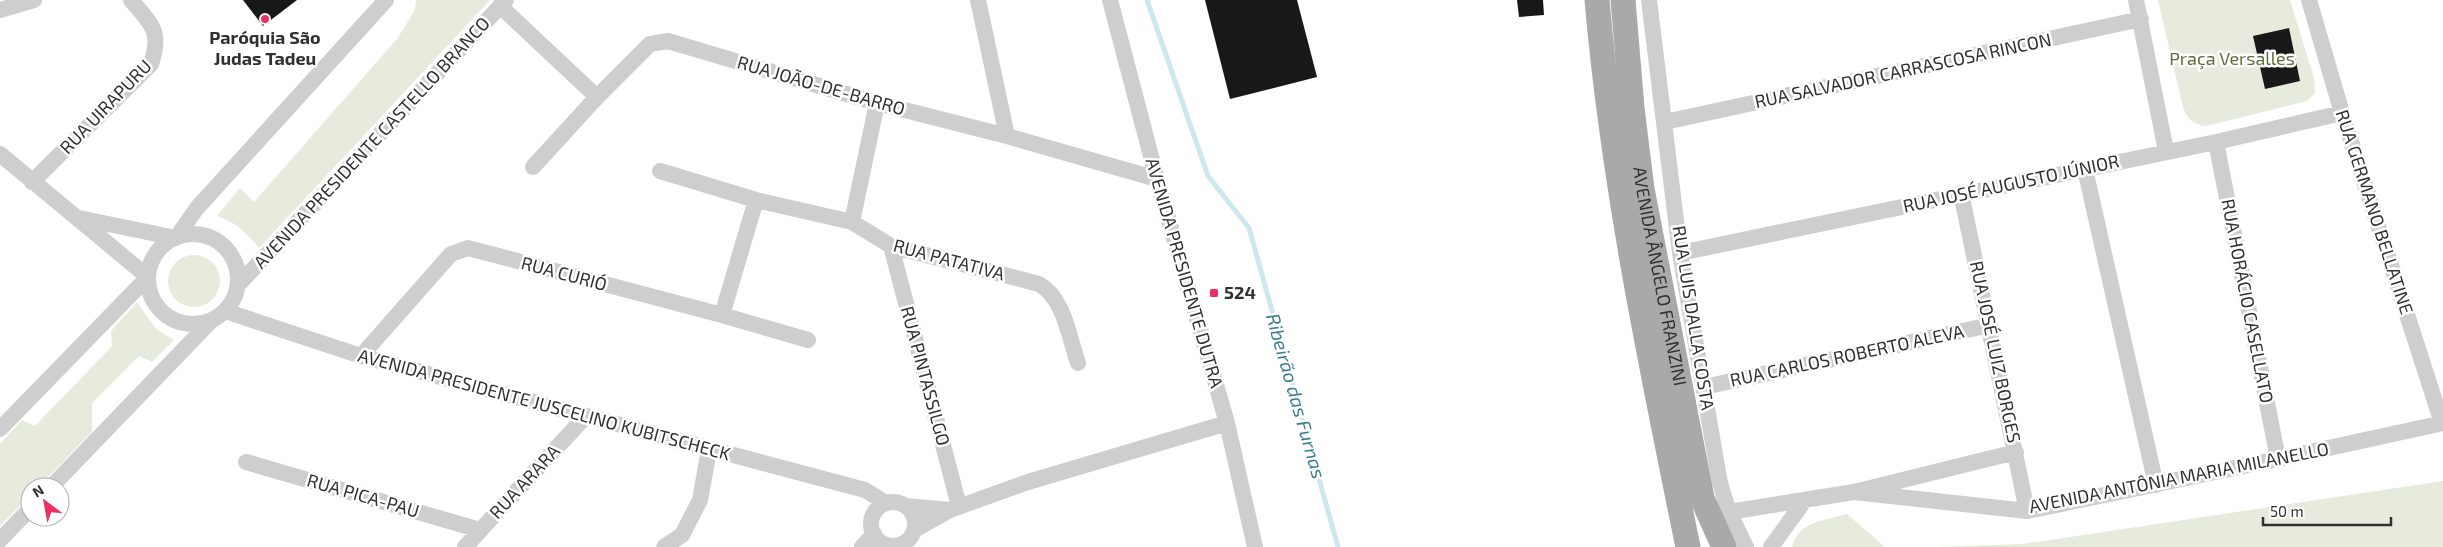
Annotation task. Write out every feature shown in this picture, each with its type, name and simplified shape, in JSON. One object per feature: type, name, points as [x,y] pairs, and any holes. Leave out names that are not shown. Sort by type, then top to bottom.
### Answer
[{"type":"main road","name":"AVENIDA ÂNGELO FRANZINI","points":[[1597,0],[1605,87],[1632,261],[1688,547]]},
{"type":"main road","name":"AVENIDA ÂNGELO FRANZINI","points":[[1623,0],[1632,108],[1642,189],[1702,498],[1724,547]]},
{"type":"street","points":[[0,10],[34,0]]},
{"type":"street","name":"RUA UIRAPURU","points":[[32,182],[152,64],[157,46],[156,30],[131,0]]},
{"type":"street","points":[[218,316],[197,324],[182,323],[167,316],[156,306],[150,292],[148,277],[152,262],[160,250],[176,238],[197,208],[386,0]]},
{"type":"street","points":[[978,0],[1007,136]]},
{"type":"street","name":"AVENIDA PRESIDENTE DUTRA","points":[[1110,0],[1157,179],[1227,423],[1255,547]]},
{"type":"street","name":"RUA LUIS DALLA COSTA","points":[[1649,0],[1680,253],[1720,483],[1729,512],[1746,547]]},
{"type":"street","points":[[2136,0],[2166,152]]},
{"type":"street","name":"RUA GERMANO BELLATINE","points":[[2309,0],[2342,112],[2442,423]]},
{"type":"street","points":[[503,3],[596,97]]},
{"type":"street","name":"AVENIDA PRESIDENTE CASTELLO BRANCO","points":[[238,285],[503,3]]},
{"type":"street","name":"RUA SALVADOR CARRASCOSA RINCON","points":[[1664,122],[2141,19]]},
{"type":"street","name":"RUA JOÃO-DE-BARRO","points":[[533,167],[596,97],[650,44],[668,41],[877,103],[1007,136],[1157,179]]},
{"type":"street","points":[[852,222],[877,103]]},
{"type":"street","name":"RUA JOSÉ AUGUSTO JÚNIOR","points":[[1680,253],[1960,193],[2216,142],[2342,112]]},
{"type":"street","name":"RUA HORÁCIO CASELLATO","points":[[2216,142],[2278,460]]},
{"type":"street","points":[[0,154],[32,182],[80,218],[148,277]]},
{"type":"street","points":[[2085,169],[2156,485]]},
{"type":"street","name":"RUA PATATIVA","points":[[660,172],[756,200],[852,222],[892,246],[1039,284],[1049,290],[1057,300],[1078,363]]},
{"type":"street","name":"RUA JOSÉ LUIZ BORGES","points":[[1960,193],[1990,325],[2027,511]]},
{"type":"street","points":[[722,315],[756,200]]},
{"type":"street","points":[[61,477],[234,299],[238,285],[238,271],[233,257],[224,246],[212,238],[198,235],[176,238],[80,218]]},
{"type":"street","name":"RUA PINTASSILGO","points":[[892,246],[955,508]]},
{"type":"street","name":"RUA CURIÓ","points":[[361,356],[451,254],[468,248],[722,315],[808,340]]},
{"type":"street","points":[[0,429],[148,277]]},
{"type":"street","name":"AVENIDA PRESIDENTE JUSCELINO KUBITSCHECK","points":[[218,316],[585,417],[865,490],[886,504]]},
{"type":"street","name":"RUA CARLOS ROBERTO ALEVA","points":[[1704,386],[1990,325]]},
{"type":"street","name":"RUA ARARA","points":[[465,547],[585,417]]},
{"type":"street","points":[[865,490],[873,528],[885,544],[894,546],[906,542],[914,530],[955,508],[1028,482],[1227,423]]},
{"type":"street","name":"AVENIDA ANTÔNIA MARIA MILANELLO","points":[[1854,492],[2027,511],[2278,460],[2442,423]]},
{"type":"street","points":[[664,547],[682,535],[700,500],[709,450]]},
{"type":"street","points":[[1729,512],[1854,492],[2016,452]]},
{"type":"street","name":"RUA PICA-PAU","points":[[246,462],[480,530]]},
{"type":"street","points":[[1771,547],[1805,500]]},
{"type":"street","points":[[862,547],[873,528],[876,511],[886,504],[900,503],[906,506],[955,508]]},
{"type":"street","points":[[906,506],[914,517],[914,530]]},
{"type":"street","points":[[0,540],[20,519]]},
{"type":"green space","points":[[416,0],[490,0],[259,248],[241,229],[230,221],[217,216],[240,188],[254,202],[397,39],[415,10]]},
{"type":"green space","name":"Praça Versalles","points":[[2158,0],[2290,0],[2314,78],[2315,93],[2307,101],[2206,126],[2195,123],[2189,118],[2183,107]]},
{"type":"green space","points":[[189,255],[199,255],[209,259],[216,266],[220,281],[216,296],[209,303],[199,307],[189,307],[179,303],[172,296],[168,286],[168,276],[172,266],[179,259]]},
{"type":"green space","points":[[137,302],[156,329],[174,340],[152,362],[139,356],[92,403],[92,432],[48,477],[20,477],[20,506],[0,526],[0,444],[22,420],[35,426],[112,346],[111,331]]},
{"type":"green space","points":[[2443,481],[2443,547],[1937,547],[2023,544]]},
{"type":"green space","points":[[1847,514],[1885,547],[1792,547],[1795,539],[1806,527],[1822,520]]},
{"type":"building","name":"Paróquia São Judas Tadeu","points":[[243,0],[297,0],[263,26]]},
{"type":"building","points":[[1205,0],[1297,0],[1317,77],[1230,99]]},
{"type":"building","points":[[1517,0],[1543,0],[1544,15],[1519,17]]},
{"type":"building","points":[[2289,28],[2300,81],[2265,89],[2253,36]]},
{"type":"waterway","name":"Ribeirão das Furnas","points":[[1147,0],[1208,176],[1249,228],[1338,547]]},
{"type":"place","name":"Paróquia São Judas Tadeu","points":[[265,19]]},
{"type":"place","name":"524","points":[[1214,293]]}]
